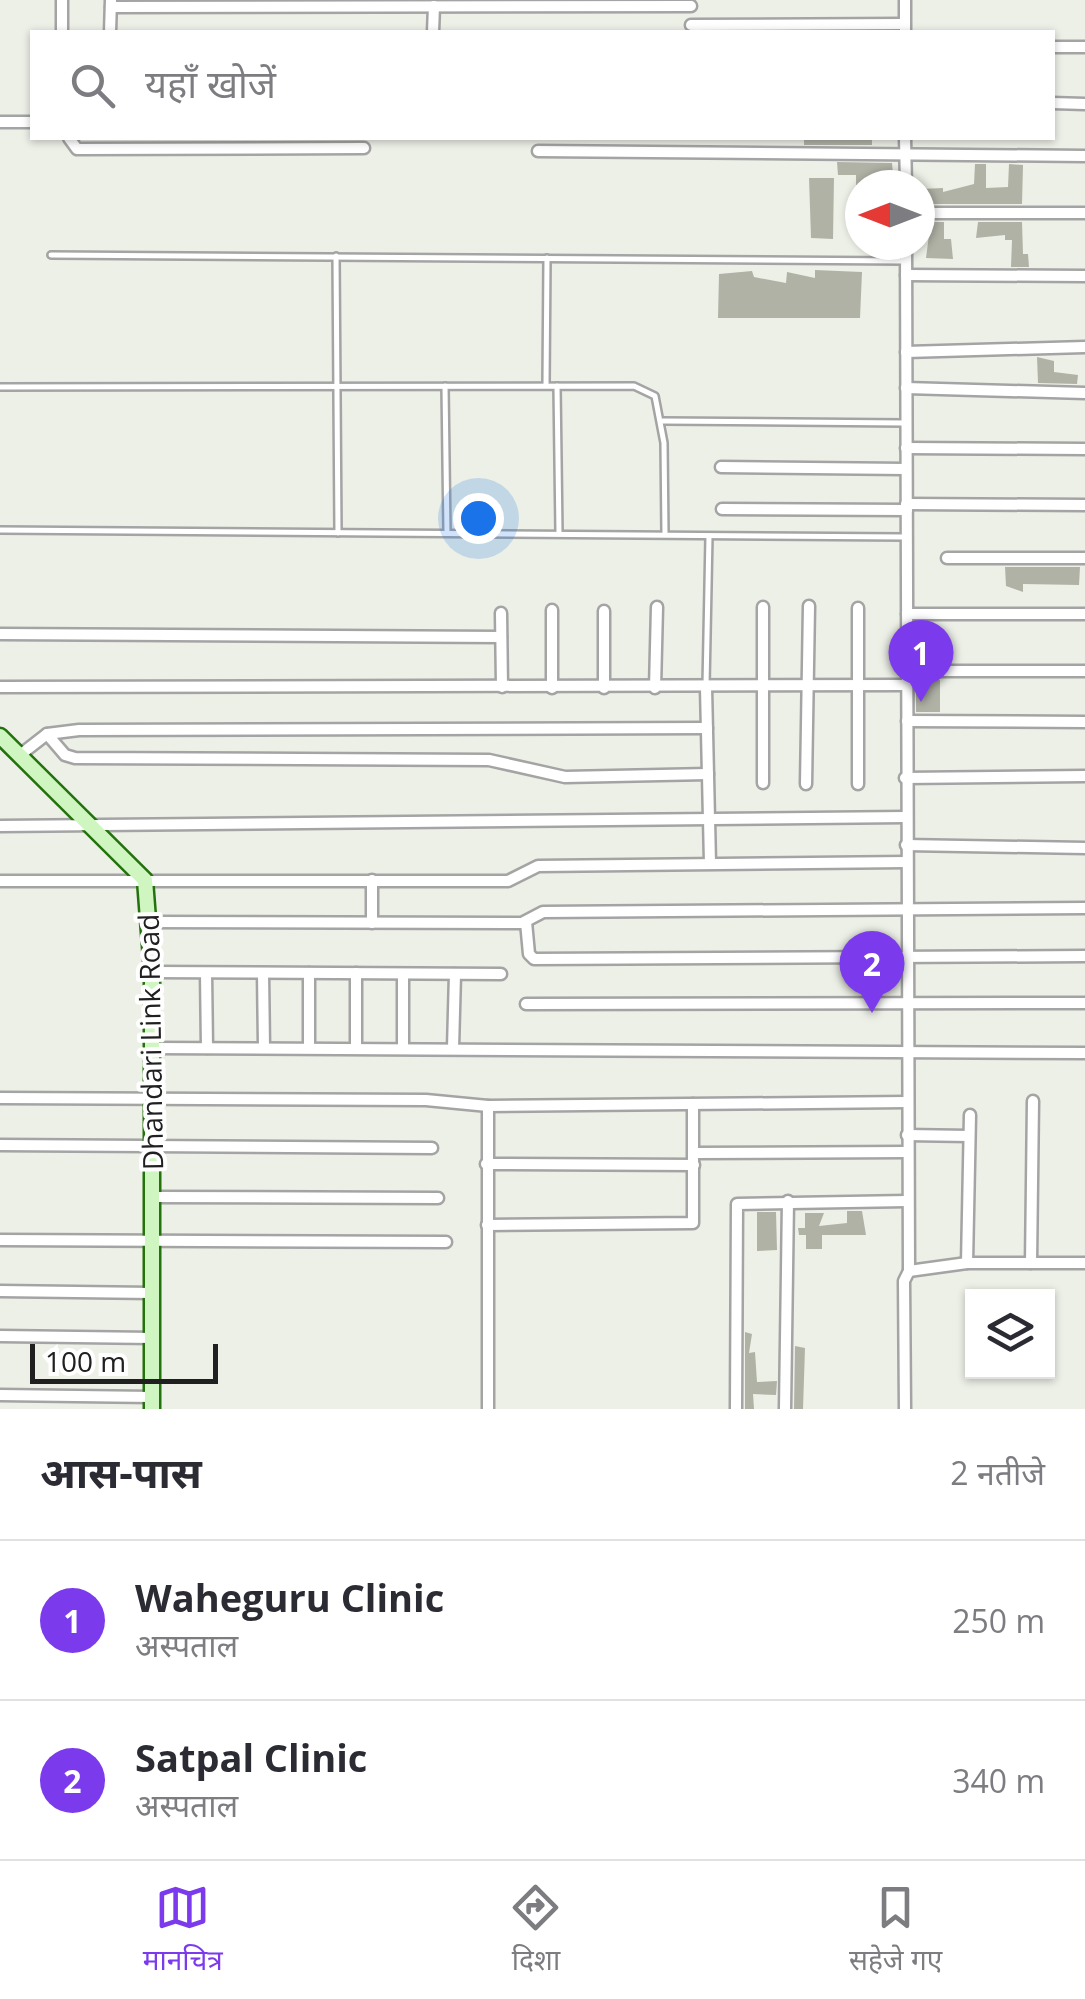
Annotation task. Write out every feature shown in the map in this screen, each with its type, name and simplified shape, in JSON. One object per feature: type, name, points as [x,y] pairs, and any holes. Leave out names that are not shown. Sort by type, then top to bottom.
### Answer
[{"type":"street","points":[[62,0],[62,30]]},
{"type":"street","points":[[110,30],[110,4],[354,3],[691,3],[690,29],[904,28],[905,0]]},
{"type":"street","points":[[433,30],[434,6]]},
{"type":"street","points":[[1055,47],[1085,47]]},
{"type":"street","points":[[1055,103],[1085,104]]},
{"type":"street","points":[[0,122],[30,122]]},
{"type":"street","points":[[70,140],[77,149],[110,143],[364,148]]},
{"type":"street","points":[[905,140],[905,170]]},
{"type":"street","points":[[538,150],[905,158],[1085,156]]},
{"type":"street","points":[[935,213],[1085,213]]},
{"type":"street","points":[[905,1409],[904,1281],[909,1271],[906,261]]},
{"type":"street","points":[[906,275],[1085,276]]},
{"type":"street","points":[[906,352],[1085,347]]},
{"type":"street","points":[[906,388],[1085,392]]},
{"type":"street","points":[[906,448],[1085,449]]},
{"type":"street","points":[[720,467],[906,469]]},
{"type":"street","points":[[722,508],[1085,505]]},
{"type":"street","points":[[948,558],[1085,558]]},
{"type":"street","points":[[806,784],[809,606]]},
{"type":"street","points":[[654,688],[657,607]]},
{"type":"street","points":[[762,607],[763,783]]},
{"type":"street","points":[[858,608],[858,784]]},
{"type":"street","points":[[552,610],[552,688]]},
{"type":"street","points":[[604,612],[604,688]]},
{"type":"street","points":[[501,613],[502,688]]},
{"type":"street","points":[[907,614],[1085,614]]},
{"type":"street","points":[[0,634],[501,637]]},
{"type":"street","points":[[906,671],[1085,671]]},
{"type":"street","points":[[0,687],[906,685]]},
{"type":"street","points":[[706,688],[710,863]]},
{"type":"street","points":[[907,722],[1085,722]]},
{"type":"street","points":[[20,755],[47,734],[98,730],[707,728]]},
{"type":"street","points":[[47,734],[65,755],[75,758],[488,760],[564,777],[708,774]]},
{"type":"street","name":"Dhandari Link Road","points":[[0,736],[146,880],[154,1100],[152,1403]]},
{"type":"street","points":[[905,778],[1085,776]]},
{"type":"street","points":[[0,826],[518,824],[710,817],[906,817]]},
{"type":"street","points":[[906,845],[1085,848]]},
{"type":"street","points":[[0,881],[508,881],[538,866],[907,862]]},
{"type":"street","points":[[372,880],[372,923]]},
{"type":"street","points":[[150,922],[526,922],[543,912],[1085,908]]},
{"type":"street","points":[[526,922],[529,954],[534,959],[1085,956]]},
{"type":"street","points":[[152,972],[501,974]]},
{"type":"street","points":[[206,973],[207,1048]]},
{"type":"street","points":[[263,973],[264,1047]]},
{"type":"street","points":[[309,973],[310,1046]]},
{"type":"street","points":[[356,973],[356,1048]]},
{"type":"street","points":[[404,974],[404,1048]]},
{"type":"street","points":[[454,1048],[455,974]]},
{"type":"street","points":[[526,1004],[1085,1003]]},
{"type":"street","points":[[152,1048],[1085,1053]]},
{"type":"street","points":[[0,1098],[426,1100],[488,1106],[908,1102]]},
{"type":"street","points":[[1030,1263],[1033,1101]]},
{"type":"street","points":[[487,1225],[688,1225],[695,1218],[693,1104]]},
{"type":"street","points":[[488,1106],[488,1409]]},
{"type":"street","points":[[967,1263],[970,1115]]},
{"type":"street","points":[[908,1135],[969,1136]]},
{"type":"street","points":[[0,1145],[432,1148]]},
{"type":"street","points":[[486,1164],[908,1152]]},
{"type":"street","points":[[154,1197],[438,1198]]},
{"type":"street","points":[[785,1409],[788,1201]]},
{"type":"street","points":[[736,1409],[736,1208],[741,1202],[907,1201]]},
{"type":"street","points":[[0,1240],[446,1242]]},
{"type":"street","points":[[909,1271],[967,1263],[1085,1263]]},
{"type":"street","points":[[0,1291],[152,1293]]},
{"type":"street","points":[[0,1336],[152,1338]]},
{"type":"street","points":[[0,1395],[152,1403]]},
{"type":"lane","points":[[51,255],[906,261]]},
{"type":"lane","points":[[336,256],[338,533]]},
{"type":"lane","points":[[546,385],[547,257]]},
{"type":"lane","points":[[445,385],[447,533]]},
{"type":"lane","points":[[0,387],[546,385],[647,390],[655,396],[663,421],[665,534]]},
{"type":"lane","points":[[557,386],[558,533]]},
{"type":"lane","points":[[663,421],[906,424]]},
{"type":"lane","points":[[0,530],[908,538]]},
{"type":"lane","points":[[706,688],[709,535]]},
{"type":"building","points":[[804,140],[872,140],[872,145],[804,145]]},
{"type":"building","points":[[837,162],[892,163],[893,170],[845,170],[845,175],[838,175]]},
{"type":"building","points":[[975,164],[986,164],[986,188],[1008,187],[1009,164],[1023,165],[1022,204],[935,204],[935,188],[943,188],[943,192],[974,184]]},
{"type":"building","points":[[809,178],[834,178],[833,239],[811,238]]},
{"type":"building","points":[[935,222],[944,222],[944,239],[951,239],[953,259],[935,258]]},
{"type":"building","points":[[978,222],[1022,222],[1023,254],[1028,254],[1029,267],[1011,267],[1012,240],[1005,240],[1005,235],[976,238]]},
{"type":"building","points":[[815,270],[862,272],[860,318],[718,318],[719,274],[752,271],[754,277],[786,283],[787,272],[815,278]]},
{"type":"building","points":[[1037,357],[1054,361],[1054,372],[1078,375],[1077,384],[1038,383]]},
{"type":"building","points":[[1005,567],[1080,567],[1079,585],[1023,584],[1023,592],[1006,586]]},
{"type":"building","points":[[916,680],[940,680],[940,712],[916,712]]},
{"type":"building","points":[[847,1211],[862,1211],[866,1235],[822,1235],[822,1249],[806,1249],[806,1235],[799,1235],[798,1228],[805,1228],[805,1213],[824,1213],[819,1226],[847,1223]]},
{"type":"building","points":[[757,1212],[776,1212],[777,1250],[757,1251]]},
{"type":"building","points":[[745,1332],[752,1334],[749,1353],[755,1352],[757,1382],[777,1381],[776,1395],[753,1394],[754,1409],[745,1409]]},
{"type":"building","points":[[795,1346],[805,1348],[803,1409],[794,1409]]},
{"type":"place","name":"Waheguru Clinic","points":[[921,702]]},
{"type":"place","name":"Satpal Clinic","points":[[872,1013]]}]
